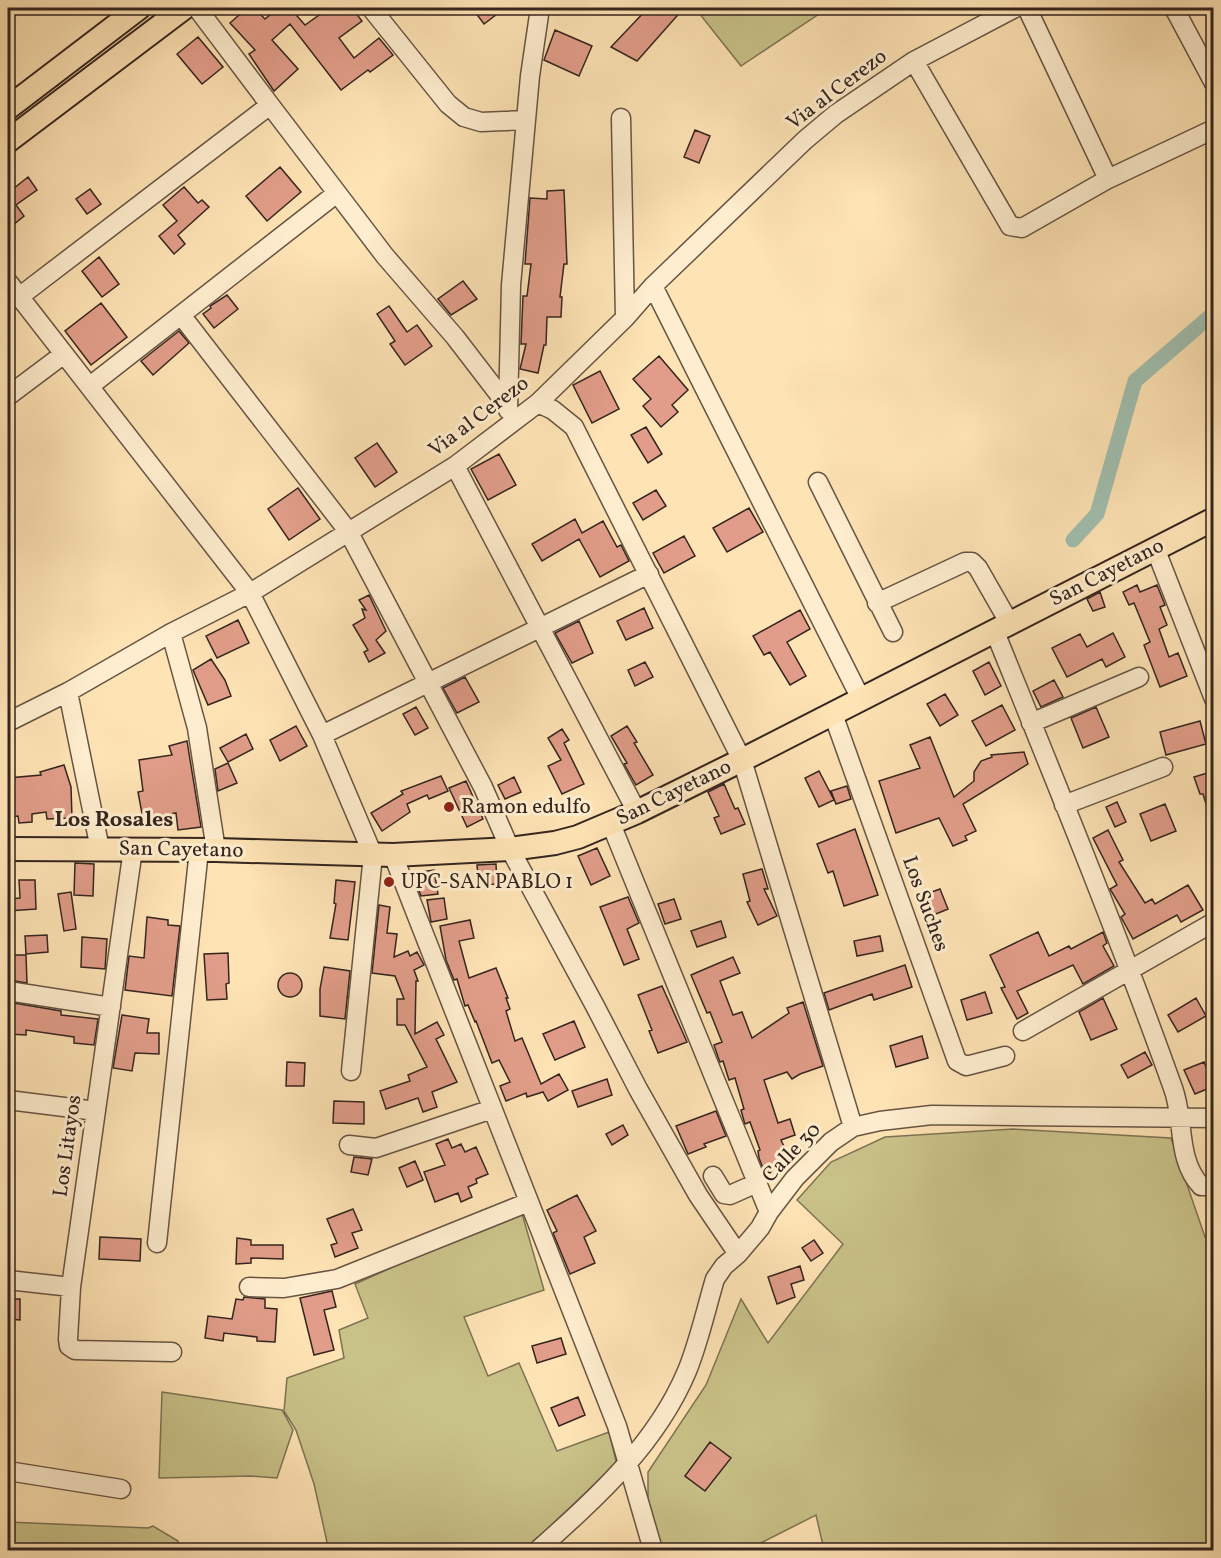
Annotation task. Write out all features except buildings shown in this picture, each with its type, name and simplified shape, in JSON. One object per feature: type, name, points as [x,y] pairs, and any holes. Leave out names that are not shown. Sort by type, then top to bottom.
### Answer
[{"type":"main road","points":[[8,108],[139,8]]},
{"type":"main road","points":[[8,141],[184,8]]},
{"type":"main road","name":"San Cayetano","points":[[8,849],[208,850],[383,855],[510,849],[562,841],[611,824],[637,812],[1214,519]]},
{"type":"street","points":[[197,8],[386,256],[455,337],[508,406]]},
{"type":"street","points":[[371,8],[448,104],[464,117],[481,122],[526,120]]},
{"type":"street","points":[[508,427],[511,285],[526,120],[540,8]]},
{"type":"street","name":"Via al Cerezo","points":[[8,722],[69,692],[171,633],[250,593],[455,466],[538,403],[653,286],[805,140],[836,114],[914,61],[1015,8]]},
{"type":"street","points":[[1027,8],[1108,178]]},
{"type":"street","points":[[1173,8],[1214,83]]},
{"type":"street","points":[[914,61],[1010,226],[1022,228],[1108,178],[1214,129]]},
{"type":"street","points":[[19,297],[270,105]]},
{"type":"street","points":[[621,118],[624,318]]},
{"type":"street","points":[[90,386],[337,193]]},
{"type":"street","points":[[8,282],[250,593],[383,855],[492,1109],[617,1426],[653,1551]]},
{"type":"street","points":[[653,286],[861,699]]},
{"type":"street","points":[[181,315],[348,531],[483,787],[510,849],[661,1131],[698,1195],[738,1254]]},
{"type":"street","points":[[8,396],[64,354]]},
{"type":"street","points":[[538,403],[554,410],[574,427],[742,760],[853,1127]]},
{"type":"street","points":[[455,466],[637,812]]},
{"type":"street","points":[[818,482],[893,632]]},
{"type":"street","points":[[1155,548],[1214,699]]},
{"type":"street","points":[[878,603],[965,562],[972,562],[978,568],[1002,628],[1031,723],[1130,971],[1174,1090],[1186,1158],[1193,1178],[1201,1186],[1214,1186]]},
{"type":"street","points":[[322,735],[649,574]]},
{"type":"street","points":[[157,1243],[208,850],[197,728],[171,633]]},
{"type":"street","points":[[1031,723],[1139,677]]},
{"type":"street","points":[[69,692],[100,849]]},
{"type":"street","name":"Los Suches","points":[[833,714],[957,1061],[966,1066],[1005,1056]]},
{"type":"street","points":[[1064,805],[1163,767]]},
{"type":"street","points":[[611,824],[768,1212]]},
{"type":"street","name":"Los Litayos","points":[[134,849],[71,1287],[69,1346],[75,1350],[172,1352]]},
{"type":"street","points":[[351,1071],[383,855]]},
{"type":"street","points":[[1023,1031],[1214,922]]},
{"type":"street","points":[[8,991],[111,1007]]},
{"type":"street","points":[[8,1100],[96,1112]]},
{"type":"street","points":[[348,1145],[375,1148],[492,1109]]},
{"type":"street","name":"Calle 30","points":[[538,1551],[606,1489],[629,1466],[646,1444],[688,1370],[715,1279],[724,1266],[738,1254],[760,1228],[768,1212],[795,1178],[831,1142],[853,1127],[880,1120],[932,1115],[1180,1125],[1214,1118]]},
{"type":"street","points":[[713,1176],[724,1194],[730,1195],[757,1184]]},
{"type":"street","points":[[249,1287],[284,1288],[337,1279],[529,1202]]},
{"type":"street","points":[[8,1280],[71,1287]]},
{"type":"street","points":[[8,1471],[121,1489]]},
{"type":"shaded area","points":[[695,8],[828,8],[741,66]]},
{"type":"shaded area","points":[[1013,1129],[1171,1138],[1205,1237],[1213,1236],[1213,1550],[824,1550],[816,1515],[747,1550],[662,1550],[648,1507],[648,1472],[706,1385],[741,1299],[768,1343],[843,1244],[797,1200],[831,1162],[885,1137]]},
{"type":"shaded area","points":[[521,1210],[544,1290],[464,1317],[488,1376],[519,1363],[557,1451],[609,1432],[619,1473],[530,1550],[327,1550],[314,1484],[296,1430],[284,1411],[287,1378],[344,1358],[339,1330],[368,1318],[355,1284]]},
{"type":"shaded area","points":[[162,1392],[282,1410],[293,1430],[277,1478],[251,1476],[159,1478]]},
{"type":"shaded area","points":[[8,1522],[148,1528],[153,1526],[178,1541],[178,1550],[8,1550]]},
{"type":"waterway","points":[[1073,540],[1097,514],[1135,381],[1214,313]]},
{"type":"place","name":"Ramon edulfo","points":[[449,807]]},
{"type":"place","name":"UPC-SAN PABLO 1","points":[[389,882]]},
{"type":"district","name":"Los Rosales","points":[[114,820]]}]
